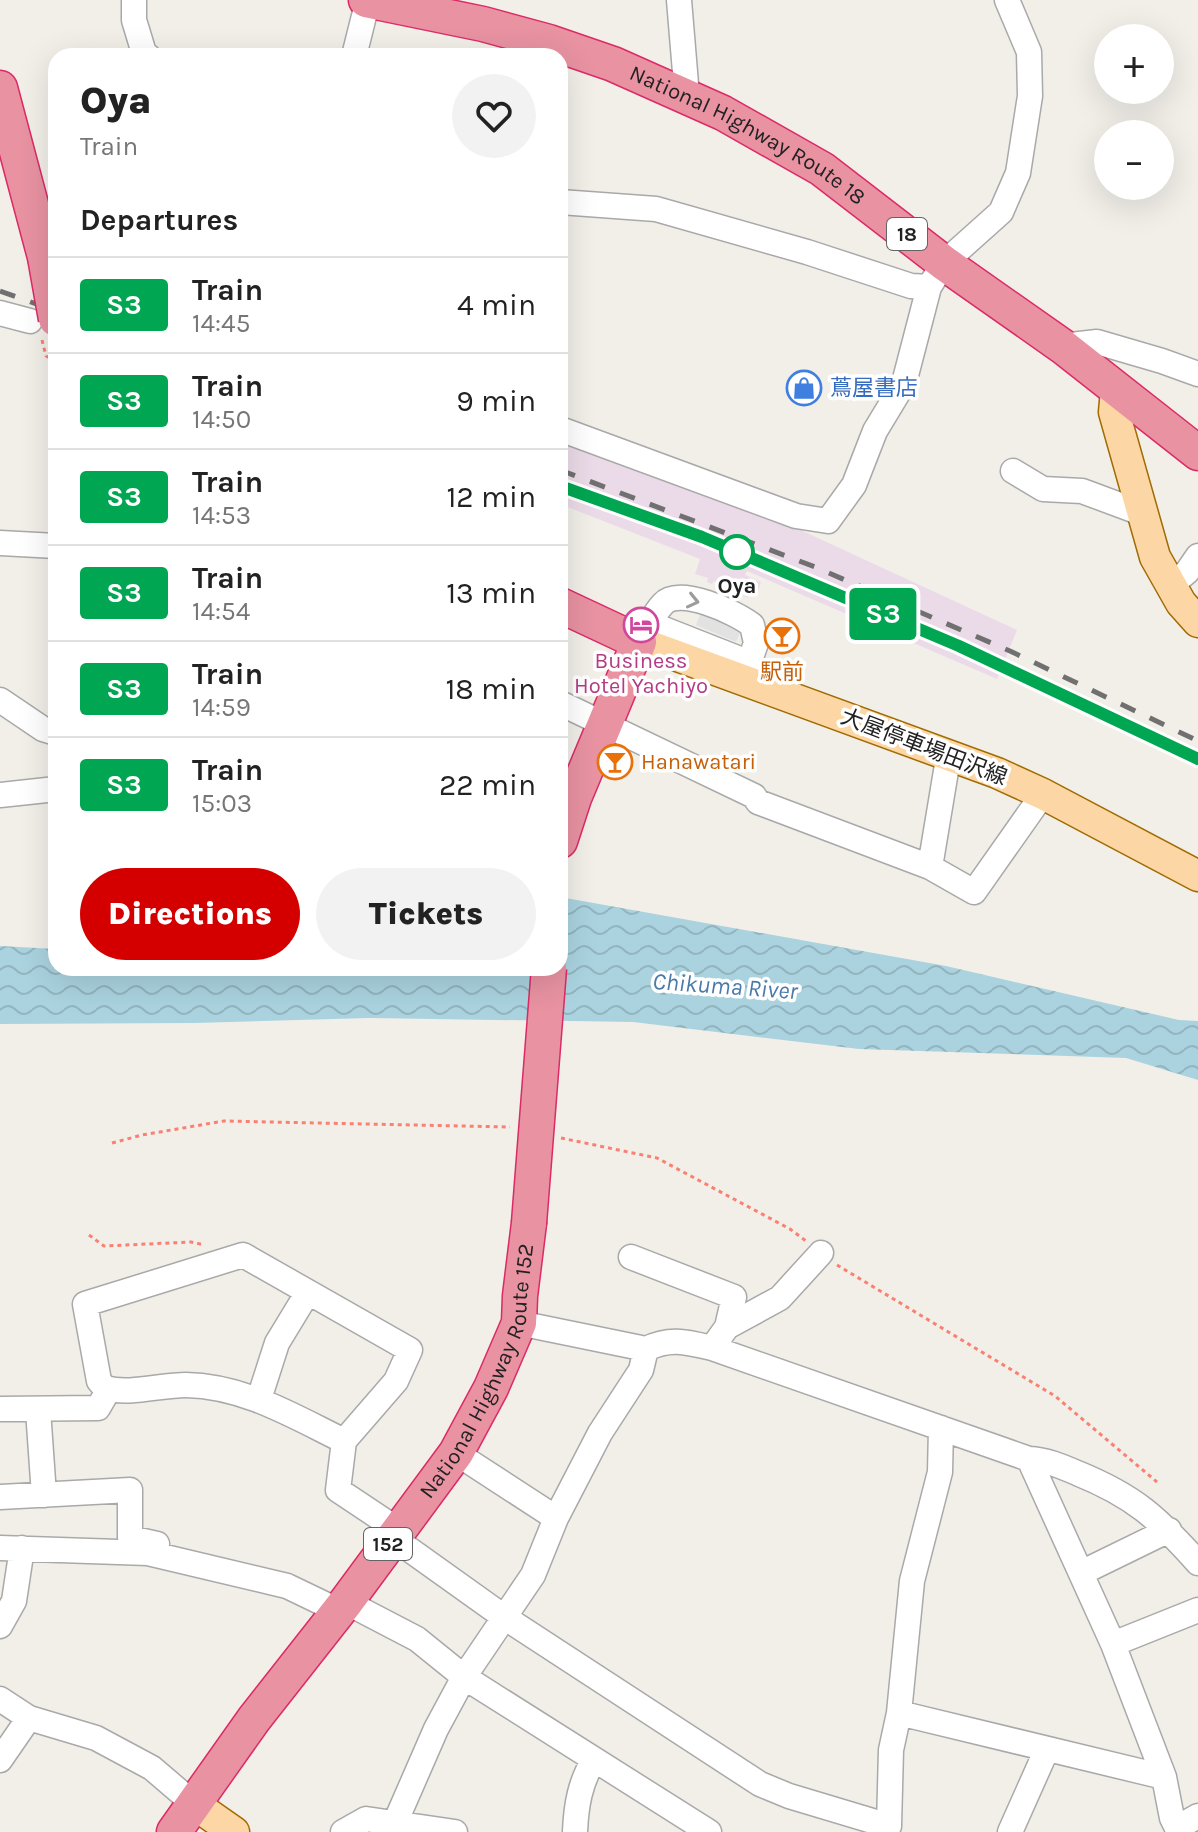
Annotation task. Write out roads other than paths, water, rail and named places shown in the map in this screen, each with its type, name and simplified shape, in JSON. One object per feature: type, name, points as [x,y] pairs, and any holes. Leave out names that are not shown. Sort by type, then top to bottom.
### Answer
[{"type":"highway","name":"National Highway Route 18","points":[[367,0],[483,24],[566,48]]},
{"type":"highway","name":"National Highway Route 18","points":[[568,49],[613,64],[723,113],[822,169],[936,275],[1062,346],[1198,453]]},
{"type":"highway","points":[[0,88],[45,257],[43,320]]},
{"type":"highway","points":[[568,608],[645,633],[568,816]]},
{"type":"highway","name":"National Highway Route 152","points":[[174,1832],[254,1719],[456,1453],[497,1375],[519,1323],[548,976]]},
{"type":"main road","points":[[1116,390],[1114,412],[1155,557],[1181,603],[1198,622]]},
{"type":"main road","name":"大屋停車場田沢線","points":[[645,633],[949,753],[1043,794],[1198,876]]},
{"type":"main road","points":[[194,1804],[234,1832]]},
{"type":"street","points":[[134,0],[134,20],[142,48]]},
{"type":"street","points":[[356,48],[367,0]]},
{"type":"street","points":[[679,0],[687,96]]},
{"type":"street","points":[[568,203],[656,209],[807,252],[911,286],[936,275],[1001,212],[1018,173],[1030,96],[1029,52],[1007,0]]},
{"type":"street","points":[[568,432],[796,516],[828,521],[854,485],[875,431],[904,383],[936,275]]},
{"type":"street","points":[[0,313],[43,320]]},
{"type":"street","points":[[1062,346],[1097,342],[1198,374]]},
{"type":"street","points":[[1013,471],[1043,489],[1082,491],[1144,514]]},
{"type":"street","points":[[0,543],[48,546]]},
{"type":"street","points":[[1171,585],[1187,572],[1198,556]]},
{"type":"street","points":[[645,633],[664,602],[674,597],[692,598],[742,617],[752,625],[756,634],[746,672]]},
{"type":"street","points":[[0,700],[48,731]]},
{"type":"street","points":[[568,706],[754,796],[758,802],[930,867],[974,892],[1043,794]]},
{"type":"street","points":[[930,867],[949,753]]},
{"type":"street","points":[[0,795],[48,790]]},
{"type":"street","points":[[727,1327],[780,1298],[821,1253]]},
{"type":"street","points":[[344,1441],[259,1399],[225,1390],[186,1385],[109,1389],[99,1381],[85,1304],[243,1255],[410,1350],[396,1381],[344,1441],[338,1490],[504,1617],[760,1784],[887,1829],[891,1750],[899,1713],[912,1581],[940,1472],[941,1428]]},
{"type":"street","points":[[631,1257],[734,1297],[727,1327],[712,1348]]},
{"type":"street","points":[[259,1399],[277,1343],[308,1292]]},
{"type":"street","points":[[519,1323],[646,1349],[658,1343],[677,1340],[712,1348],[1029,1459],[1048,1460],[1099,1481],[1136,1501],[1169,1530],[1198,1563]]},
{"type":"street","points":[[395,1827],[436,1729],[464,1677],[533,1575],[556,1518],[600,1433],[641,1370],[646,1349]]},
{"type":"street","points":[[0,1409],[98,1408],[109,1389]]},
{"type":"street","points":[[38,1410],[44,1495]]},
{"type":"street","points":[[456,1453],[556,1518]]},
{"type":"street","points":[[1029,1459],[1113,1644],[1164,1777],[1178,1825]]},
{"type":"street","points":[[0,1497],[130,1490],[130,1538],[182,1549],[188,1563]]},
{"type":"street","points":[[1081,1573],[1169,1530]]},
{"type":"street","points":[[0,1626],[14,1601],[11,1548],[148,1553],[287,1586],[417,1639],[464,1677],[709,1832]]},
{"type":"street","points":[[1113,1644],[1197,1613]]},
{"type":"street","points":[[0,1699],[16,1726]]},
{"type":"street","points":[[899,1713],[1164,1777]]},
{"type":"street","points":[[16,1726],[96,1738],[152,1768],[194,1804]]},
{"type":"street","points":[[0,1760],[16,1726]]},
{"type":"street","points":[[1010,1832],[1047,1749]]},
{"type":"street","points":[[575,1832],[576,1806],[586,1773],[594,1760]]},
{"type":"street","points":[[343,1832],[366,1819],[395,1827],[455,1832]]},
{"type":"water","name":"Chikuma River","points":[[568,898],[946,966],[1179,1020],[1198,1021],[1198,1080],[1126,1058],[859,1049],[633,1022],[369,1018],[0,1024],[0,946],[48,949],[48,976],[568,976]]},
{"type":"railway","points":[[0,291],[48,308]]},
{"type":"railway","points":[[568,473],[815,567],[1010,651],[1198,741]]},
{"type":"railway","points":[[568,490],[723,547],[883,614],[1198,759]]},
{"type":"train","name":"S3","points":[[568,489],[702,537],[959,646],[1198,759]]},
{"type":"place","name":"蔦屋書店","points":[[804,388]]},
{"type":"place","name":"Oya","points":[[737,552]]},
{"type":"place","name":"Business Hotel Yachiyo","points":[[641,625]]},
{"type":"place","name":"駅前","points":[[782,636]]},
{"type":"place","name":"Hanawatari","points":[[615,762]]}]
